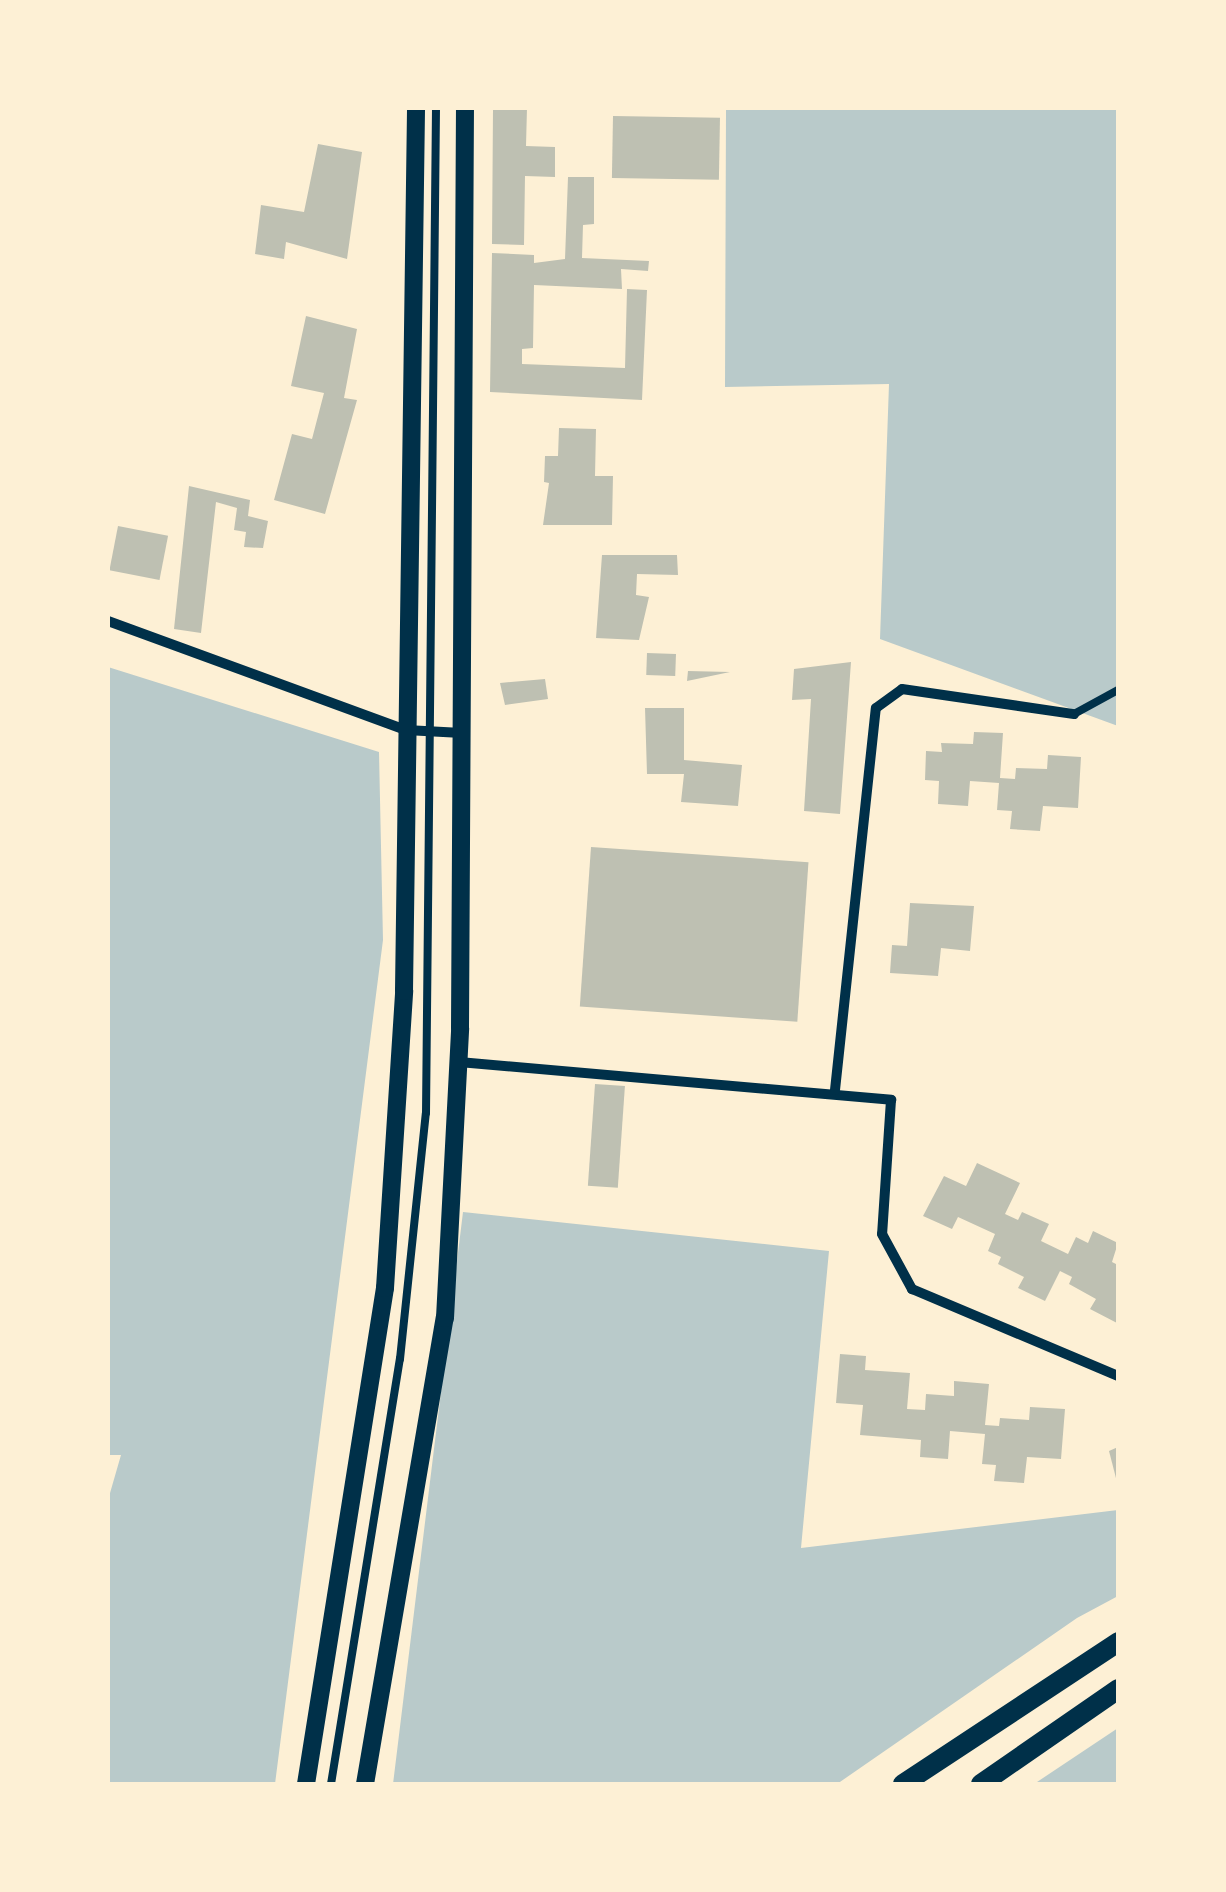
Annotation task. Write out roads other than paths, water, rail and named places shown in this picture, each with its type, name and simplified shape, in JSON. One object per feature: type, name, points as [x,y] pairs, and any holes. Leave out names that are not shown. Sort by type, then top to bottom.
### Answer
[{"type":"main road","points":[[903,1784],[1118,1642]]},
{"type":"main road","points":[[981,1784],[1118,1689]]},
{"type":"street","points":[[306,1784],[385,1288],[404,991],[416,108]]},
{"type":"street","points":[[365,1784],[445,1318],[459,1062],[465,108]]},
{"type":"street","points":[[108,622],[406,730],[463,733]]},
{"type":"street","points":[[835,1090],[876,708],[902,690],[1074,714]]},
{"type":"street","points":[[459,1062],[835,1090],[891,1100],[882,1234],[912,1288],[1118,1376]]},
{"type":"lane","points":[[332,1784],[400,1359],[426,1113],[436,108]]},
{"type":"lane","points":[[1074,714],[1118,690]]}]
